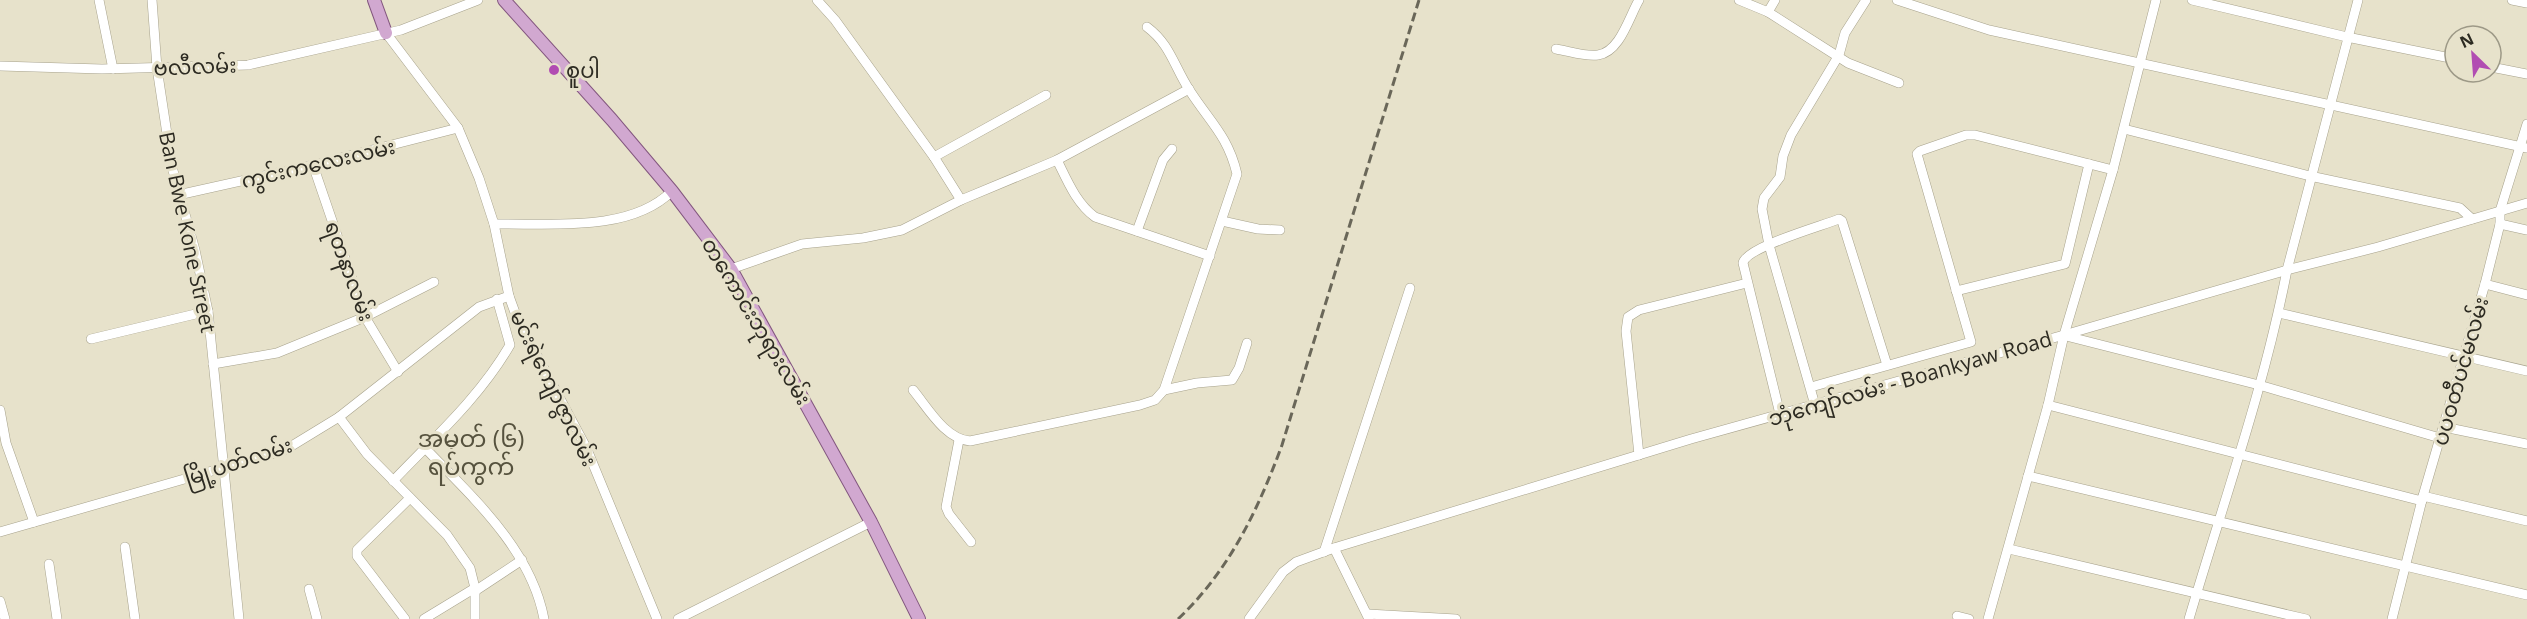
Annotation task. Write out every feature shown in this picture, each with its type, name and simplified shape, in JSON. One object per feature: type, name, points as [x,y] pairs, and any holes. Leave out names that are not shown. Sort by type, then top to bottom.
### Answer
[{"type":"main road","points":[[374,0],[386,33]]},
{"type":"main road","name":"တကောင်းဘုရားလမ်း","points":[[504,0],[612,120],[672,192],[731,269],[871,522],[920,619]]},
{"type":"street","points":[[99,0],[113,69]]},
{"type":"street","name":"Ban Bwe Kone Street","points":[[152,0],[157,68],[178,195],[195,250],[208,310],[239,619]]},
{"type":"street","name":"ဗလီလမ်း","points":[[0,66],[113,69],[248,65],[386,33],[478,0]]},
{"type":"street","points":[[817,0],[835,20],[934,157],[961,200]]},
{"type":"street","points":[[1556,49],[1596,56],[1604,53],[1619,38],[1639,0]]},
{"type":"street","points":[[1739,0],[1768,12],[1839,55],[1848,63],[1899,83]]},
{"type":"street","points":[[1768,12],[1775,0]]},
{"type":"street","points":[[1815,405],[1763,220],[1764,198],[1780,177],[1783,156],[1791,135],[1839,55],[1845,33],[1866,0]]},
{"type":"street","points":[[1897,0],[1989,30],[2524,147]]},
{"type":"street","points":[[1988,619],[2048,405],[2064,335],[2113,170],[2156,0]]},
{"type":"street","points":[[2192,0],[2347,37],[2443,57]]},
{"type":"street","points":[[2189,619],[2217,522],[2241,453],[2279,313],[2310,177],[2358,0]]},
{"type":"street","points":[[2511,0],[2527,3]]},
{"type":"street","points":[[913,390],[958,440],[981,441],[1140,405],[1155,400],[1164,390],[1237,174],[1233,156],[1223,135],[1188,89],[1177,64],[1162,41],[1146,27]]},
{"type":"street","name":"မင်းရဲကျော်ဇွာလမ်း","points":[[386,33],[458,128],[479,178],[494,224],[509,296],[517,318],[586,447],[657,619]]},
{"type":"street","points":[[2503,69],[2527,74]]},
{"type":"street","points":[[731,269],[802,244],[863,238],[902,230],[961,200],[1057,160],[1188,89]]},
{"type":"street","points":[[934,157],[1046,95]]},
{"type":"street","name":"ပပဝတီပင်မလမ်း","points":[[2392,619],[2422,499],[2485,284],[2500,224],[2500,211],[2524,147],[2527,123]]},
{"type":"street","name":"ကွင်းကလေးလမ်း","points":[[178,195],[313,165],[458,128]]},
{"type":"street","points":[[2124,129],[2310,177],[2460,208],[2472,219]]},
{"type":"street","points":[[1975,360],[1918,153],[1965,135],[1975,135],[2113,170]]},
{"type":"street","points":[[1137,231],[1163,160],[1172,148]]},
{"type":"street","points":[[1057,160],[1085,210],[1095,217],[1210,256]]},
{"type":"street","points":[[2065,264],[2090,164]]},
{"type":"street","name":"ရတနာလမ်း","points":[[313,165],[365,317],[398,372]]},
{"type":"street","points":[[494,224],[590,223],[640,213],[672,192]]},
{"type":"street","name":"ဘုံကျော်လမ်း - Boankyaw Road","points":[[1249,619],[1283,572],[1296,562],[1334,548],[1780,414],[2287,270],[2378,247],[2527,203]]},
{"type":"street","points":[[1780,414],[1743,263],[1744,259],[1769,244],[1839,219],[1842,221],[1887,366]]},
{"type":"street","points":[[1222,220],[1258,229],[1280,230]]},
{"type":"street","points":[[2500,224],[2527,230]]},
{"type":"street","points":[[1956,291],[2065,264],[2084,268]]},
{"type":"street","points":[[213,364],[277,353],[365,317],[434,282]]},
{"type":"street","points":[[1639,455],[1626,331],[1628,317],[1639,310],[1747,283]]},
{"type":"street","points":[[2485,284],[2527,295]]},
{"type":"street","points":[[1323,552],[1410,288]]},
{"type":"street","name":"မြို့ပတ်လမ်း","points":[[0,532],[285,450],[339,417],[479,307],[509,296]]},
{"type":"street","points":[[393,481],[470,403],[494,373],[510,345],[497,299]]},
{"type":"street","points":[[91,339],[208,310]]},
{"type":"street","points":[[2279,313],[2527,371]]},
{"type":"street","points":[[2064,335],[2259,385],[2440,438]]},
{"type":"street","points":[[1811,387],[1971,342]]},
{"type":"street","points":[[1164,390],[1197,383],[1232,380],[1239,368],[1247,343]]},
{"type":"street","points":[[2048,405],[2422,499],[2527,521]]},
{"type":"street","points":[[0,410],[6,443],[34,522]]},
{"type":"street","points":[[339,417],[367,454],[447,535],[470,568],[475,589],[475,619]]},
{"type":"street","points":[[2444,427],[2527,444]]},
{"type":"street","points":[[958,440],[946,507],[971,542]]},
{"type":"street","points":[[425,448],[481,508],[522,560],[544,619]]},
{"type":"street","points":[[2028,476],[2527,595]]},
{"type":"street","points":[[405,619],[357,556],[357,550],[410,498]]},
{"type":"street","points":[[678,619],[871,522]]},
{"type":"street","points":[[124,547],[135,619]]},
{"type":"street","points":[[1334,548],[1369,616],[1456,619]]},
{"type":"street","points":[[2008,549],[2306,619]]},
{"type":"street","points":[[424,619],[522,560]]},
{"type":"street","points":[[49,564],[57,619]]},
{"type":"street","points":[[309,589],[317,619]]},
{"type":"street","points":[[0,601],[5,619]]},
{"type":"street","points":[[1958,615],[1970,619]]},
{"type":"railway","points":[[1178,619],[1212,581],[1227,560],[1252,516],[1273,469],[1419,0]]},
{"type":"place","name":"စူပါ","points":[[554,70]]},
{"type":"district","name":"အမှတ် (၆) ရပ်ကွက်","points":[[471,451]]}]
